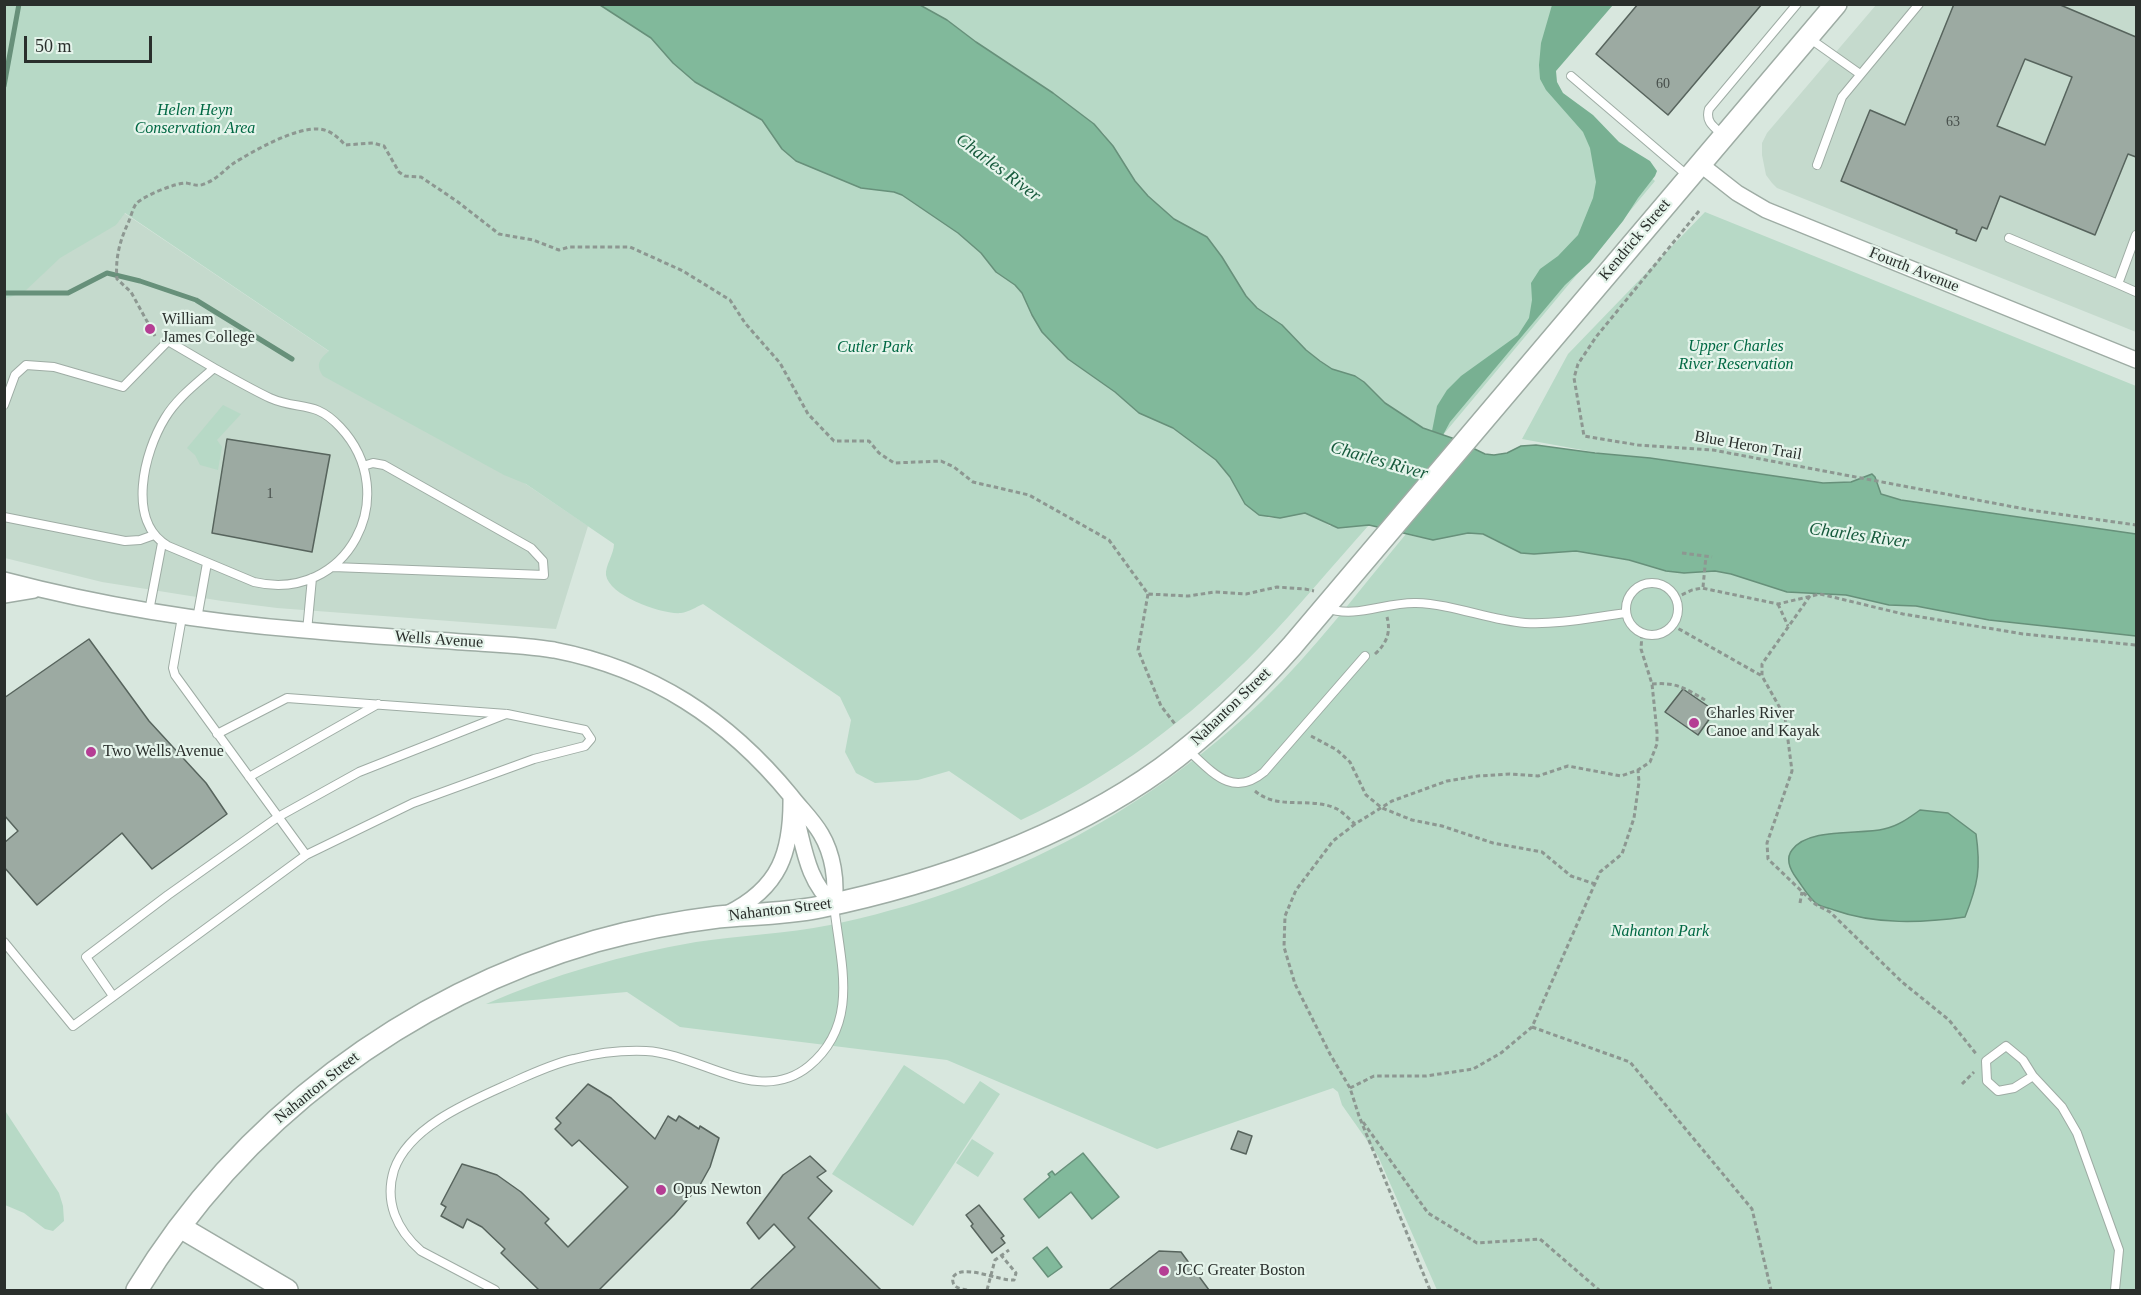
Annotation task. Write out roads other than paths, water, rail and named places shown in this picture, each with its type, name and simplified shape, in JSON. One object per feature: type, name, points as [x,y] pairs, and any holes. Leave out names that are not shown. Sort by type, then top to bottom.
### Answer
[{"type":"main road","name":"Kendrick Street","points":[[1435,475],[1836,4]]},
{"type":"main road","name":"Nahanton Street","points":[[137,1290],[180,1227],[227,1169],[280,1116],[342,1065],[422,1014],[491,980],[573,948],[638,931],[721,917],[790,911],[834,904],[924,880],[1039,837],[1113,800],[1187,749],[1244,699],[1435,475]]},
{"type":"main road","points":[[180,1227],[287,1290]]},
{"type":"street","name":"Fourth Avenue","points":[[1695,170],[1766,210],[2136,360]]},
{"type":"street","name":"Wells Avenue","points":[[4,580],[189,618],[307,631],[523,646],[556,651],[612,666],[657,685],[714,720],[761,760],[818,829],[826,843],[835,879],[834,904]]},
{"type":"street","name":"Wells Avenue","points":[[4,595],[42,589]]},
{"type":"street","name":"Wells Avenue","points":[[791,796],[814,881],[822,893],[834,904]]},
{"type":"street","points":[[721,917],[750,901],[777,873],[789,841],[791,796]]},
{"type":"lane","points":[[1724,136],[1709,122],[1707,118],[1709,109],[1797,4]]},
{"type":"lane","points":[[1817,165],[1842,98],[1919,4]]},
{"type":"lane","points":[[1808,37],[1860,74]]},
{"type":"lane","points":[[1570,76],[1695,170]]},
{"type":"lane","points":[[2118,284],[2136,235]]},
{"type":"lane","points":[[2009,237],[2136,292]]},
{"type":"lane","points":[[4,405],[15,375],[26,365],[54,367],[123,387],[168,341],[213,369],[279,401],[321,411],[344,432],[363,466],[368,488],[367,511],[360,533],[351,548],[333,567],[312,578],[291,584],[268,585],[254,582],[207,563],[162,543],[154,535],[146,518],[143,488],[146,465],[153,441],[165,418],[181,397],[213,369]]},
{"type":"lane","points":[[333,567],[544,575],[543,561],[531,548],[384,465],[373,463],[363,466]]},
{"type":"lane","points":[[4,517],[125,541],[140,540],[154,535]]},
{"type":"lane","points":[[149,611],[162,543]]},
{"type":"lane","points":[[207,563],[173,672],[306,855]]},
{"type":"lane","points":[[307,631],[312,578]]},
{"type":"lane","points":[[1648,583],[1664,586],[1675,598],[1678,612],[1672,625],[1658,634],[1642,633],[1629,621],[1626,613],[1629,597],[1640,586],[1648,583]]},
{"type":"lane","points":[[1329,602],[1344,613],[1385,606],[1423,604],[1527,623],[1626,613]]},
{"type":"lane","points":[[1187,749],[1223,778],[1236,784],[1248,783],[1264,772],[1365,656]]},
{"type":"lane","points":[[4,942],[74,1026],[306,855],[413,803],[534,759],[585,746],[591,739],[585,730],[507,714],[287,698],[217,734]]},
{"type":"lane","points":[[249,777],[378,704]]},
{"type":"lane","points":[[113,996],[86,957],[168,895],[278,817],[359,771],[507,714]]},
{"type":"lane","points":[[495,1290],[421,1251],[407,1237],[397,1221],[392,1208],[391,1181],[395,1168],[411,1143],[433,1124],[473,1101],[545,1068],[585,1056],[628,1050],[660,1052],[759,1082],[772,1082],[795,1075],[810,1065],[828,1046],[841,1019],[843,987],[834,904]]},
{"type":"lane","points":[[2033,1076],[2014,1088],[1998,1092],[1987,1081],[1986,1061],[2006,1046],[2023,1060],[2033,1076],[2062,1107],[2077,1133],[2119,1250],[2115,1290]]},
{"type":"water","name":"Charles River","points":[[600,5],[920,5],[947,20],[1094,124],[1113,146],[1135,181],[1148,196],[1174,219],[1207,237],[1246,296],[1257,308],[1282,325],[1320,361],[1332,369],[1355,376],[1385,403],[1423,428],[1452,438],[1485,454],[1494,455],[1507,453],[1521,446],[1536,445],[1650,458],[1823,483],[1851,482],[1872,474],[1881,494],[1901,500],[2136,534],[2136,636],[1989,620],[1916,606],[1889,605],[1846,595],[1787,592],[1731,574],[1715,571],[1684,573],[1666,571],[1629,560],[1576,551],[1521,553],[1483,534],[1468,533],[1433,540],[1369,525],[1338,528],[1305,513],[1280,518],[1259,515],[1245,504],[1230,477],[1216,460],[1173,428],[1139,413],[1115,392],[1068,359],[1042,332],[1022,293],[1015,285],[996,272],[981,253],[958,233],[902,195],[861,188],[796,161],[782,149],[762,120],[695,82],[673,63],[651,38]]},
{"type":"water","points":[[1920,810],[1948,813],[1976,834],[1977,876],[1965,917],[1932,921],[1899,921],[1850,915],[1817,904],[1811,899],[1791,869],[1789,857],[1792,850],[1810,838],[1835,833],[1884,829],[1899,824]]},
{"type":"water","points":[[1083,1153],[1119,1197],[1092,1219],[1071,1192],[1039,1218],[1024,1199],[1050,1177],[1048,1174],[1052,1171],[1055,1175]]},
{"type":"water","points":[[1047,1247],[1062,1267],[1048,1277],[1033,1258]]},
{"type":"waterway","points":[[4,86],[19,4]]},
{"type":"waterway","points":[[4,293],[68,293],[107,273],[140,281],[196,300],[292,359]]},
{"type":"place","name":"William James College","points":[[150,329]]},
{"type":"place","name":"Charles River Canoe and Kayak","points":[[1694,723]]},
{"type":"place","name":"Two Wells Avenue","points":[[91,752]]},
{"type":"place","name":"Opus Newton","points":[[661,1190]]},
{"type":"place","name":"JCC Greater Boston","points":[[1164,1271]]},
{"type":"park label","name":"Helen Heyn Conservation Area","points":[[195,120]]},
{"type":"park label","name":"Cutler Park","points":[[875,348]]},
{"type":"park label","name":"Upper Charles River Reservation","points":[[1736,356]]},
{"type":"park label","name":"Nahanton Park","points":[[1660,932]]}]
